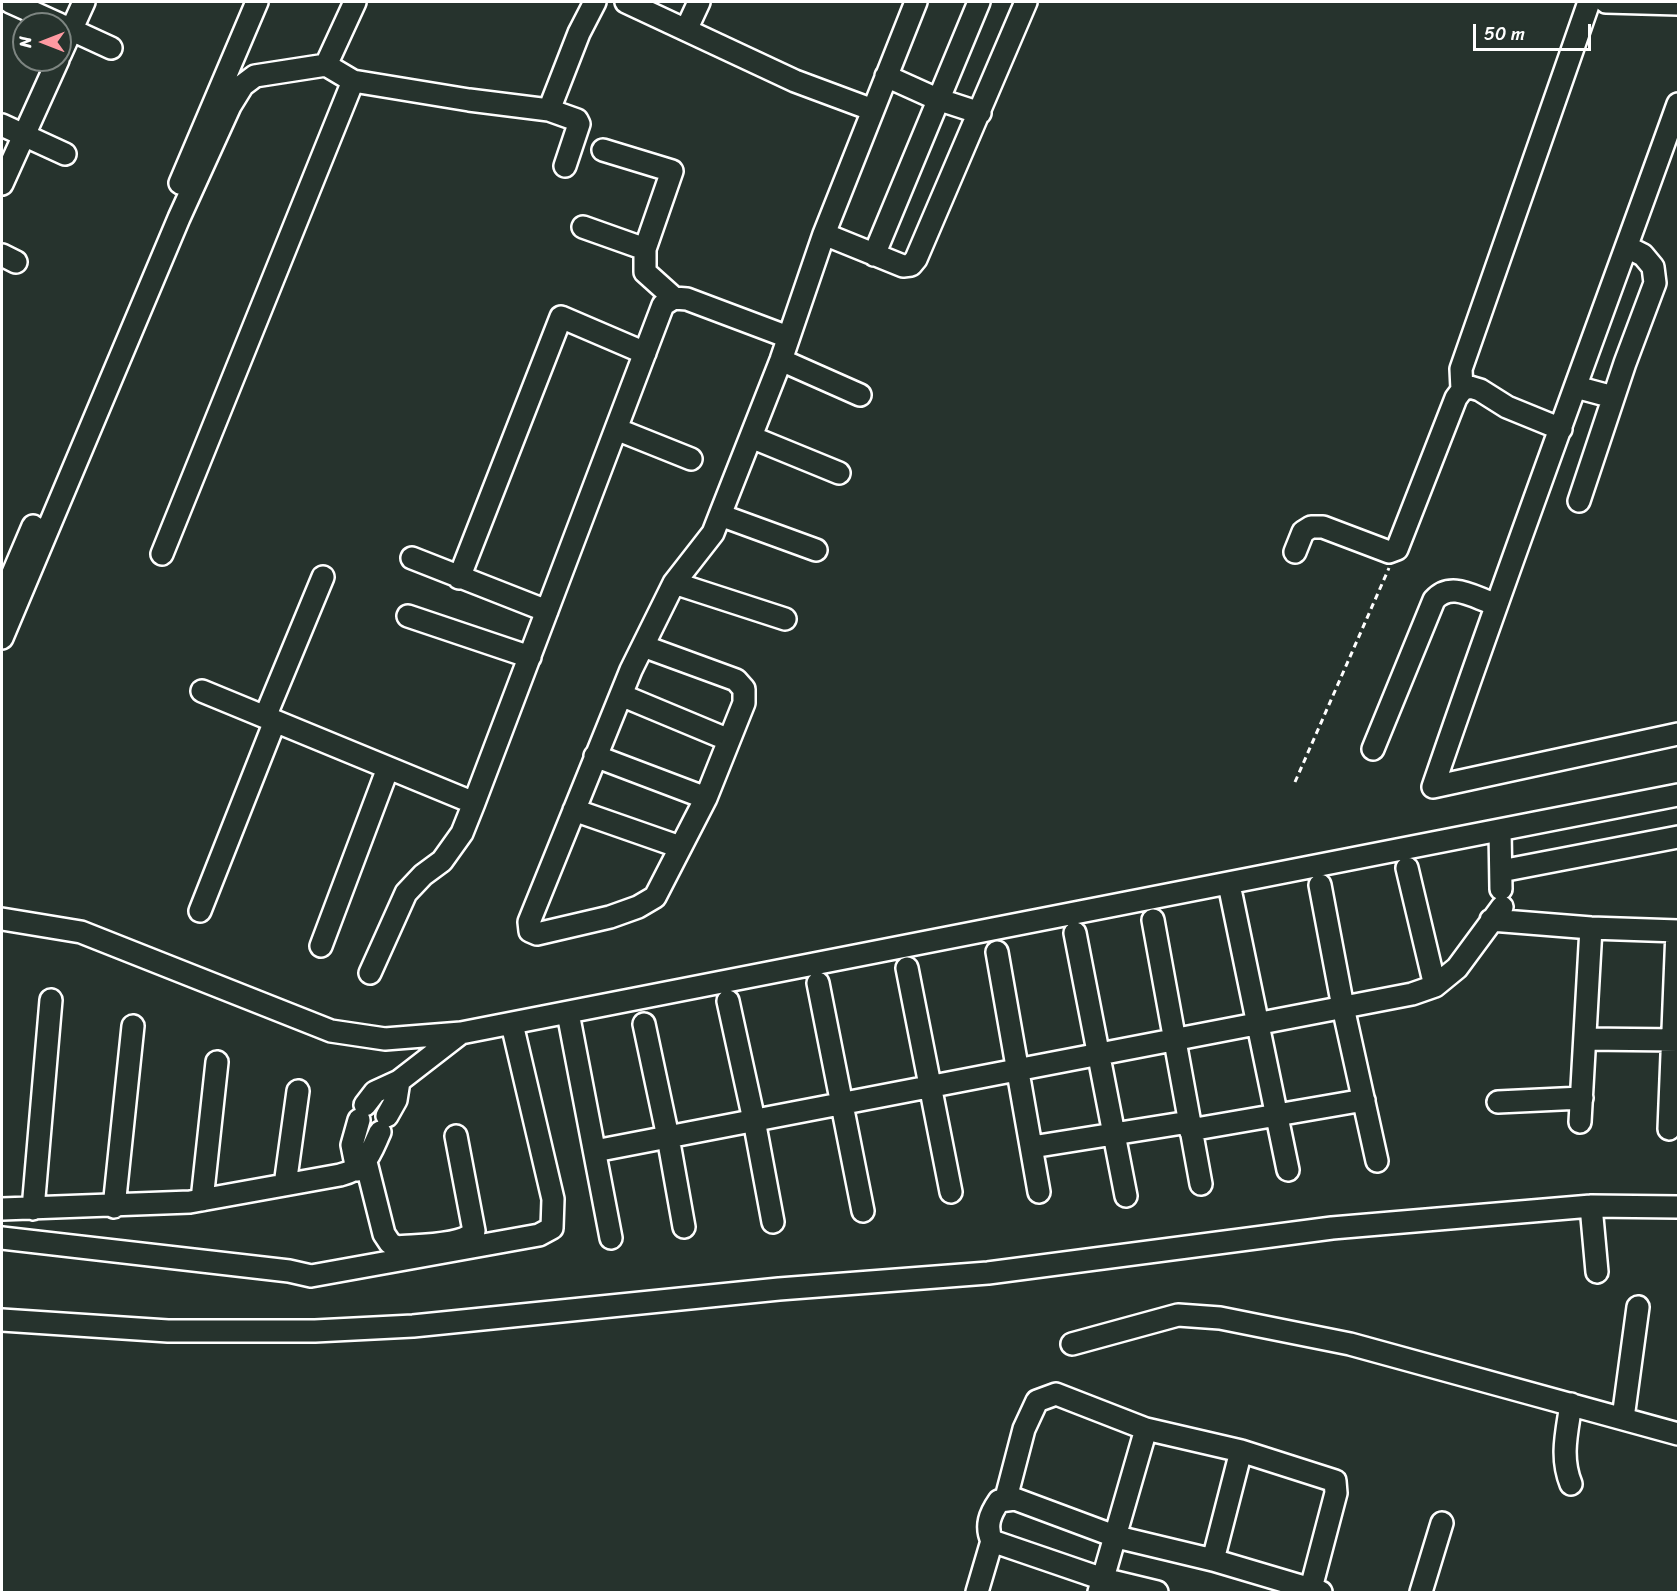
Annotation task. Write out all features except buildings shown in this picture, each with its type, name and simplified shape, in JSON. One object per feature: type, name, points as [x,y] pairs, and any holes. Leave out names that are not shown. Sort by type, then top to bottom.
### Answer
[{"type":"street","points":[[10,2],[32,12]]},
{"type":"street","points":[[72,16],[84,2]]},
{"type":"street","points":[[2,599],[257,2]]},
{"type":"street","points":[[326,65],[355,2]]},
{"type":"street","points":[[549,110],[579,33],[595,2]]},
{"type":"street","points":[[626,2],[795,81],[873,110]]},
{"type":"street","points":[[686,30],[699,2]]},
{"type":"street","points":[[643,646],[736,680],[744,689],[744,703],[706,798],[667,878],[655,897],[638,907],[537,934],[530,931],[529,922],[595,756],[643,646],[674,583],[712,533],[720,515],[781,360],[824,234],[916,2]]},
{"type":"street","points":[[874,255],[979,2]]},
{"type":"street","points":[[824,234],[903,266],[911,265],[916,259],[980,113],[1026,2]]},
{"type":"street","points":[[1462,390],[1461,369],[1589,2]]},
{"type":"street","points":[[1606,2],[1678,4]]},
{"type":"street","points":[[72,30],[111,48]]},
{"type":"street","points":[[2,638],[15,568],[142,304],[230,106],[243,85],[255,76],[326,65],[353,81],[469,100],[549,110],[577,120],[579,124],[565,166]]},
{"type":"street","points":[[2,184],[53,72]]},
{"type":"street","points":[[886,76],[937,99],[980,113]]},
{"type":"street","points":[[162,554],[353,81]]},
{"type":"street","points":[[1678,105],[1495,604],[1433,787],[1678,734]]},
{"type":"street","points":[[2,125],[65,154]]},
{"type":"street","points":[[603,150],[672,171],[645,249],[645,272],[674,298]]},
{"type":"street","points":[[583,227],[645,249]]},
{"type":"street","points":[[1579,501],[1613,397],[1655,283],[1653,267],[1643,255],[1627,247]]},
{"type":"street","points":[[370,972],[406,893],[423,875],[442,861],[462,833],[663,304],[674,298],[687,299],[788,337]]},
{"type":"street","points":[[459,578],[561,317],[645,353]]},
{"type":"street","points":[[781,360],[860,394]]},
{"type":"street","points":[[1295,552],[1303,532],[1311,526],[1323,527],[1389,552],[1397,549],[1456,398],[1462,390],[1470,387],[1480,390],[1507,407],[1561,429]]},
{"type":"street","points":[[1576,387],[1613,397]]},
{"type":"street","points":[[616,429],[691,459]]},
{"type":"street","points":[[751,437],[839,473]]},
{"type":"street","points":[[720,515],[816,550]]},
{"type":"street","points":[[412,558],[547,611]]},
{"type":"street","points":[[200,911],[323,577]]},
{"type":"street","points":[[674,583],[785,619]]},
{"type":"street","points":[[1373,749],[1434,600],[1442,591],[1452,589],[1495,604]]},
{"type":"street","points":[[408,616],[530,657]]},
{"type":"street","points":[[202,691],[474,803]]},
{"type":"street","points":[[621,695],[729,741]]},
{"type":"street","points":[[595,756],[706,798]]},
{"type":"street","points":[[321,946],[388,768]]},
{"type":"street","points":[[2,919],[81,932],[331,1031],[385,1039],[462,1033],[512,1024],[1678,795]]},
{"type":"street","points":[[574,810],[680,848]]},
{"type":"street","points":[[595,1151],[1412,994],[1435,986],[1457,968],[1499,897],[1500,830]]},
{"type":"street","points":[[1499,897],[1678,837]]},
{"type":"street","points":[[1407,868],[1435,986]]},
{"type":"street","points":[[1320,885],[1343,1007],[1377,1161]]},
{"type":"street","points":[[1231,894],[1288,1170]]},
{"type":"street","points":[[1499,897],[1591,928],[1678,931],[1676,1040],[1669,1129]]},
{"type":"street","points":[[1153,920],[1172,1039],[1201,1184]]},
{"type":"street","points":[[1580,1122],[1591,928]]},
{"type":"street","points":[[1075,933],[1126,1196]]},
{"type":"street","points":[[997,952],[1039,1192]]},
{"type":"street","points":[[907,968],[951,1192]]},
{"type":"street","points":[[818,983],[863,1211]]},
{"type":"street","points":[[33,1209],[51,1000]]},
{"type":"street","points":[[728,1001],[773,1222]]},
{"type":"street","points":[[568,1013],[611,1238]]},
{"type":"street","points":[[2,1238],[289,1270],[311,1276],[539,1235],[552,1228],[553,1199],[512,1024]]},
{"type":"street","points":[[644,1024],[684,1227]]},
{"type":"street","points":[[114,1207],[133,1026]]},
{"type":"street","points":[[456,1136],[474,1231],[470,1237],[459,1241],[397,1247],[390,1243],[384,1234],[352,1145],[362,1113],[375,1092],[399,1081],[462,1033]]},
{"type":"street","points":[[1585,1039],[1676,1040]]},
{"type":"street","points":[[202,1200],[217,1062]]},
{"type":"street","points":[[2,1209],[114,1207],[202,1200],[285,1185],[361,1166],[396,1100],[399,1081]]},
{"type":"street","points":[[285,1185],[298,1091]]},
{"type":"street","points":[[1498,1102],[1582,1098]]},
{"type":"street","points":[[1032,1147],[1115,1134],[1277,1116],[1364,1100]]},
{"type":"street","points":[[2,1320],[168,1331],[303,1331],[413,1326],[780,1288],[988,1273],[1332,1228],[1591,1206],[1678,1207]]},
{"type":"street","points":[[1591,1206],[1597,1272]]},
{"type":"street","points":[[1623,1419],[1638,1307]]},
{"type":"street","points":[[1072,1344],[1178,1315],[1220,1318],[1350,1344],[1678,1434]]},
{"type":"street","points":[[1006,1498],[1024,1429],[1037,1401],[1056,1394],[1146,1429],[1241,1451],[1335,1481],[1336,1493],[1314,1592],[1213,1560],[1117,1537],[1014,1499],[1006,1498],[999,1501],[992,1511],[987,1532],[992,1541],[1101,1586],[1157,1593]]},
{"type":"street","points":[[1571,1484],[1565,1470],[1564,1449],[1572,1404]]},
{"type":"street","points":[[1101,1586],[1117,1537],[1146,1429]]},
{"type":"street","points":[[1213,1560],[1241,1451]]},
{"type":"street","points":[[1421,1593],[1442,1523]]},
{"type":"street","points":[[977,1593],[992,1541]]},
{"type":"path","points":[[1295,782],[1397,549]]}]
